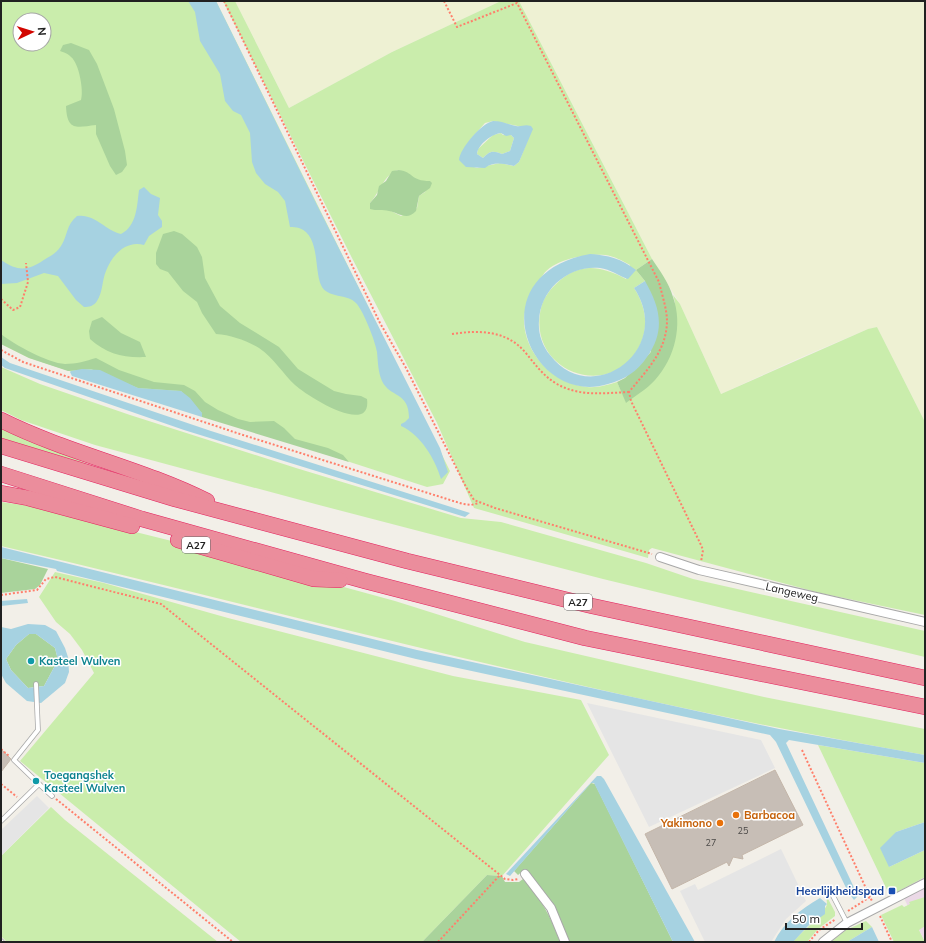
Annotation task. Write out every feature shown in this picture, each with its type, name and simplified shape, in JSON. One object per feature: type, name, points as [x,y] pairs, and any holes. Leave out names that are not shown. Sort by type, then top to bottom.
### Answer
[{"type":"highway","name":"A27","points":[[1,420],[29,434],[180,488],[233,514]]},
{"type":"highway","name":"A27","points":[[1,446],[175,499],[407,561],[585,604],[925,678]]},
{"type":"highway","name":"A27","points":[[1,474],[142,519],[365,581],[585,638],[925,707]]},
{"type":"highway","name":"A27","points":[[1,493],[81,511],[314,579],[365,581]]},
{"type":"street","name":"Langeweg","points":[[660,557],[706,572],[925,622]]},
{"type":"street","points":[[524,874],[537,888],[551,908],[566,942]]},
{"type":"street","points":[[823,942],[837,929],[847,923],[925,884]]},
{"type":"lane","points":[[36,684],[38,730],[14,760],[52,796]]},
{"type":"lane","points":[[1,821],[39,784]]},
{"type":"lane","points":[[832,892],[847,923]]},
{"type":"path","points":[[224,1],[380,323],[406,368],[474,500],[479,503],[660,557]]},
{"type":"path","points":[[444,1],[457,27],[517,3],[659,282],[667,322],[658,356],[629,392],[592,395],[568,389],[545,375],[512,339],[496,333],[476,331],[452,334]]},
{"type":"path","points":[[1,299],[13,310],[20,307],[28,282],[26,264]]},
{"type":"path","points":[[1,350],[23,362],[243,435],[463,504],[471,505],[479,503]]},
{"type":"path","points":[[629,392],[631,402],[703,550]]},
{"type":"path","points":[[1,595],[37,590],[46,579],[55,577],[161,604],[505,879],[519,879],[524,874]]},
{"type":"path","points":[[1,749],[14,760]]},
{"type":"path","points":[[802,750],[870,897]]},
{"type":"path","points":[[1,784],[22,802]]},
{"type":"path","points":[[52,796],[233,942]]},
{"type":"path","points":[[438,942],[500,875]]},
{"type":"path","points":[[875,908],[892,942]]},
{"type":"shaded area","points":[[587,703],[761,740],[775,768],[649,827]]},
{"type":"shaded area","points":[[37,796],[49,808],[1,856],[1,830]]},
{"type":"shaded area","points":[[781,849],[806,901],[786,919],[771,942],[705,942],[680,891],[695,884],[698,890]]},
{"type":"shaded area","points":[[925,886],[925,942],[903,896]]},
{"type":"green space","points":[[1,1],[216,1],[450,471],[443,484],[427,487],[29,358],[1,344]]},
{"type":"green space","points":[[223,1],[235,1],[289,108],[392,52],[501,1],[519,1],[652,259],[636,270],[645,281],[634,288],[641,301],[645,315],[645,329],[641,343],[629,361],[612,372],[594,376],[576,373],[559,364],[547,350],[540,331],[541,308],[545,298],[555,285],[572,272],[580,269],[598,269],[616,274],[626,279],[630,265],[621,260],[605,255],[590,255],[571,258],[548,269],[540,279],[524,316],[528,342],[534,353],[542,364],[552,373],[574,385],[595,387],[617,382],[626,402],[675,303],[673,295],[680,304],[721,394],[868,329],[877,327],[925,422],[925,615],[820,593],[652,548],[649,550],[648,558],[474,508],[437,423]],"holes":[[[493,121],[532,129],[519,162],[514,166],[500,163],[477,168],[471,166],[469,141],[485,123]],[[399,170],[418,181],[430,181],[425,192],[419,196],[417,208],[401,216],[389,210],[375,210],[370,203],[386,179],[394,172]]]},
{"type":"green space","points":[[235,1],[501,1],[392,52],[289,108]]},
{"type":"green space","points":[[519,1],[925,1],[925,422],[877,327],[868,329],[795,360],[721,394],[680,304],[652,259]]},
{"type":"green space","points":[[71,43],[89,50],[97,64],[114,109],[125,151],[127,165],[122,172],[116,175],[110,166],[96,134],[96,125],[78,127],[71,124],[68,120],[66,106],[81,100],[82,96],[80,77],[74,60],[66,53],[60,51],[63,45]]},
{"type":"green space","points":[[501,133],[503,135],[511,135],[514,138],[510,151],[502,154],[491,152],[483,158],[477,154],[478,149],[493,135]]},
{"type":"green space","points":[[392,171],[404,171],[419,180],[430,181],[432,183],[430,188],[419,196],[416,211],[409,216],[403,216],[387,210],[370,209],[370,203],[377,195],[379,186],[386,181]]},
{"type":"green space","points":[[174,231],[182,234],[197,247],[202,257],[205,278],[220,306],[240,323],[279,347],[298,369],[334,391],[361,396],[367,399],[366,410],[360,414],[350,414],[324,404],[295,385],[269,356],[259,348],[238,338],[216,334],[202,313],[197,302],[183,291],[168,272],[160,269],[156,264],[156,253],[163,234]]},
{"type":"green space","points":[[652,259],[667,282],[673,297],[676,308],[677,330],[668,362],[662,371],[655,380],[626,403],[617,382],[625,378],[651,352],[645,281],[636,270]]},
{"type":"green space","points":[[102,317],[121,333],[140,342],[146,357],[130,357],[109,352],[90,339],[89,331],[92,321]]},
{"type":"green space","points":[[1,334],[32,353],[58,363],[73,363],[96,358],[119,370],[154,382],[184,385],[195,391],[205,402],[218,410],[238,419],[250,422],[274,421],[295,439],[328,448],[343,455],[349,462],[202,417],[202,413],[181,391],[138,388],[91,369],[68,371],[29,358],[1,344]]},
{"type":"green space","points":[[1,367],[40,384],[130,415],[296,468],[461,518],[501,522],[646,563],[693,579],[925,631],[925,657],[603,579],[95,445],[21,420],[1,410]]},
{"type":"green space","points":[[1,428],[90,465],[1,438]]},
{"type":"green space","points":[[1,502],[31,506],[212,551],[395,601],[525,642],[764,697],[925,729],[925,755],[809,734],[577,685],[1,546]]},
{"type":"green space","points":[[1,558],[48,569],[40,585],[35,589],[1,593]]},
{"type":"green space","points":[[55,572],[104,583],[228,618],[453,676],[581,700],[609,755],[502,876],[487,875],[422,942],[241,942],[20,761],[94,673],[82,650],[70,634],[56,622],[39,597]]},
{"type":"green space","points":[[29,634],[36,634],[55,648],[58,660],[44,686],[28,688],[11,670],[6,659],[16,645]]},
{"type":"green space","points":[[818,745],[925,763],[925,822],[896,832],[889,867],[925,850],[925,877],[893,894],[889,894]]},
{"type":"green space","points":[[591,783],[595,784],[673,942],[569,942],[556,912],[539,886],[525,869],[518,875],[514,871]]},
{"type":"green space","points":[[51,807],[65,820],[218,942],[7,942],[1,936],[1,856]]},
{"type":"green space","points":[[487,875],[502,876],[505,882],[519,882],[523,879],[545,908],[560,942],[422,942]]},
{"type":"green space","points":[[826,895],[835,912],[835,916],[818,929],[807,942],[793,942],[822,913],[827,904]]},
{"type":"green space","points":[[925,897],[925,926],[919,930],[925,942],[894,942],[881,915],[902,905],[904,907],[910,904],[909,902]]},
{"type":"green space","points":[[866,921],[872,927],[847,942],[831,942],[846,930]]},
{"type":"water","points":[[188,1],[216,1],[440,448],[448,472],[441,479],[431,456],[421,441],[401,426],[401,424],[409,418],[406,403],[403,399],[385,386],[382,381],[374,341],[360,308],[348,298],[333,294],[324,289],[319,278],[315,253],[310,238],[306,232],[299,228],[290,227],[285,201],[278,192],[265,184],[256,173],[252,162],[250,133],[241,115],[233,111],[225,101],[220,74],[200,41],[195,12]]},
{"type":"water","points":[[496,121],[516,126],[529,125],[533,129],[519,162],[514,166],[507,164],[492,164],[485,168],[466,167],[459,160],[460,155],[467,143],[483,126]],"holes":[[[501,133],[506,136],[511,135],[514,138],[510,151],[502,154],[491,152],[483,158],[477,154],[483,143],[490,137]]]},
{"type":"water","points":[[144,187],[151,194],[160,198],[158,215],[162,221],[162,227],[149,236],[144,245],[131,245],[120,250],[116,254],[106,271],[96,303],[84,307],[76,300],[58,276],[44,273],[17,283],[1,284],[1,260],[19,268],[30,267],[41,262],[56,252],[63,242],[73,219],[77,216],[94,219],[121,234],[133,221],[137,208],[139,190]]},
{"type":"water","points":[[590,254],[614,258],[636,270],[628,279],[604,269],[589,268],[567,275],[558,281],[545,299],[541,309],[539,321],[541,339],[550,355],[567,370],[587,376],[606,374],[623,365],[637,351],[644,332],[644,311],[634,288],[645,281],[657,309],[659,328],[653,347],[647,357],[639,367],[630,374],[620,380],[608,384],[580,386],[556,377],[538,359],[527,336],[525,311],[533,287],[555,267]]},
{"type":"water","points":[[1,357],[10,363],[211,431],[470,513],[465,517],[184,430],[5,368],[1,365]]},
{"type":"water","points":[[82,369],[100,370],[138,388],[181,391],[190,398],[202,413],[202,417],[72,376],[70,372]]},
{"type":"water","points":[[1,547],[417,650],[779,729],[925,755],[925,763],[789,740],[786,743],[858,896],[854,900],[848,892],[776,742],[770,735],[416,659],[57,571],[56,569],[1,558]]},
{"type":"water","points":[[27,599],[28,603],[1,606],[1,601]]},
{"type":"water","points":[[28,624],[45,625],[56,631],[65,648],[68,657],[69,672],[65,683],[41,703],[27,701],[6,683],[1,674],[1,627],[11,629]],"holes":[[[29,634],[36,634],[55,648],[58,660],[44,686],[28,688],[11,670],[6,659],[16,645]]]},
{"type":"water","points":[[597,776],[601,776],[604,779],[695,942],[673,942],[594,783],[591,783],[510,876],[506,874]]},
{"type":"water","points":[[925,822],[925,850],[889,867],[880,848],[896,832]]},
{"type":"water","points":[[820,898],[827,904],[825,906],[825,914],[808,926],[793,942],[774,942],[788,922]]},
{"type":"water","points":[[872,927],[879,942],[847,942]]},
{"type":"building","points":[[1,749],[11,759],[1,772]]},
{"type":"building","points":[[775,770],[803,825],[742,855],[743,859],[733,857],[729,866],[727,862],[672,889],[645,834]]},
{"type":"place","name":"Kasteel Wulven","points":[[31,661]]},
{"type":"place","name":"Toegangshek Kasteel Wulven","points":[[36,781]]},
{"type":"place","name":"Barbacoa","points":[[736,815]]},
{"type":"place","name":"Yakimono","points":[[720,823]]},
{"type":"place","name":"Heerlijkheidspad","points":[[892,891]]}]
